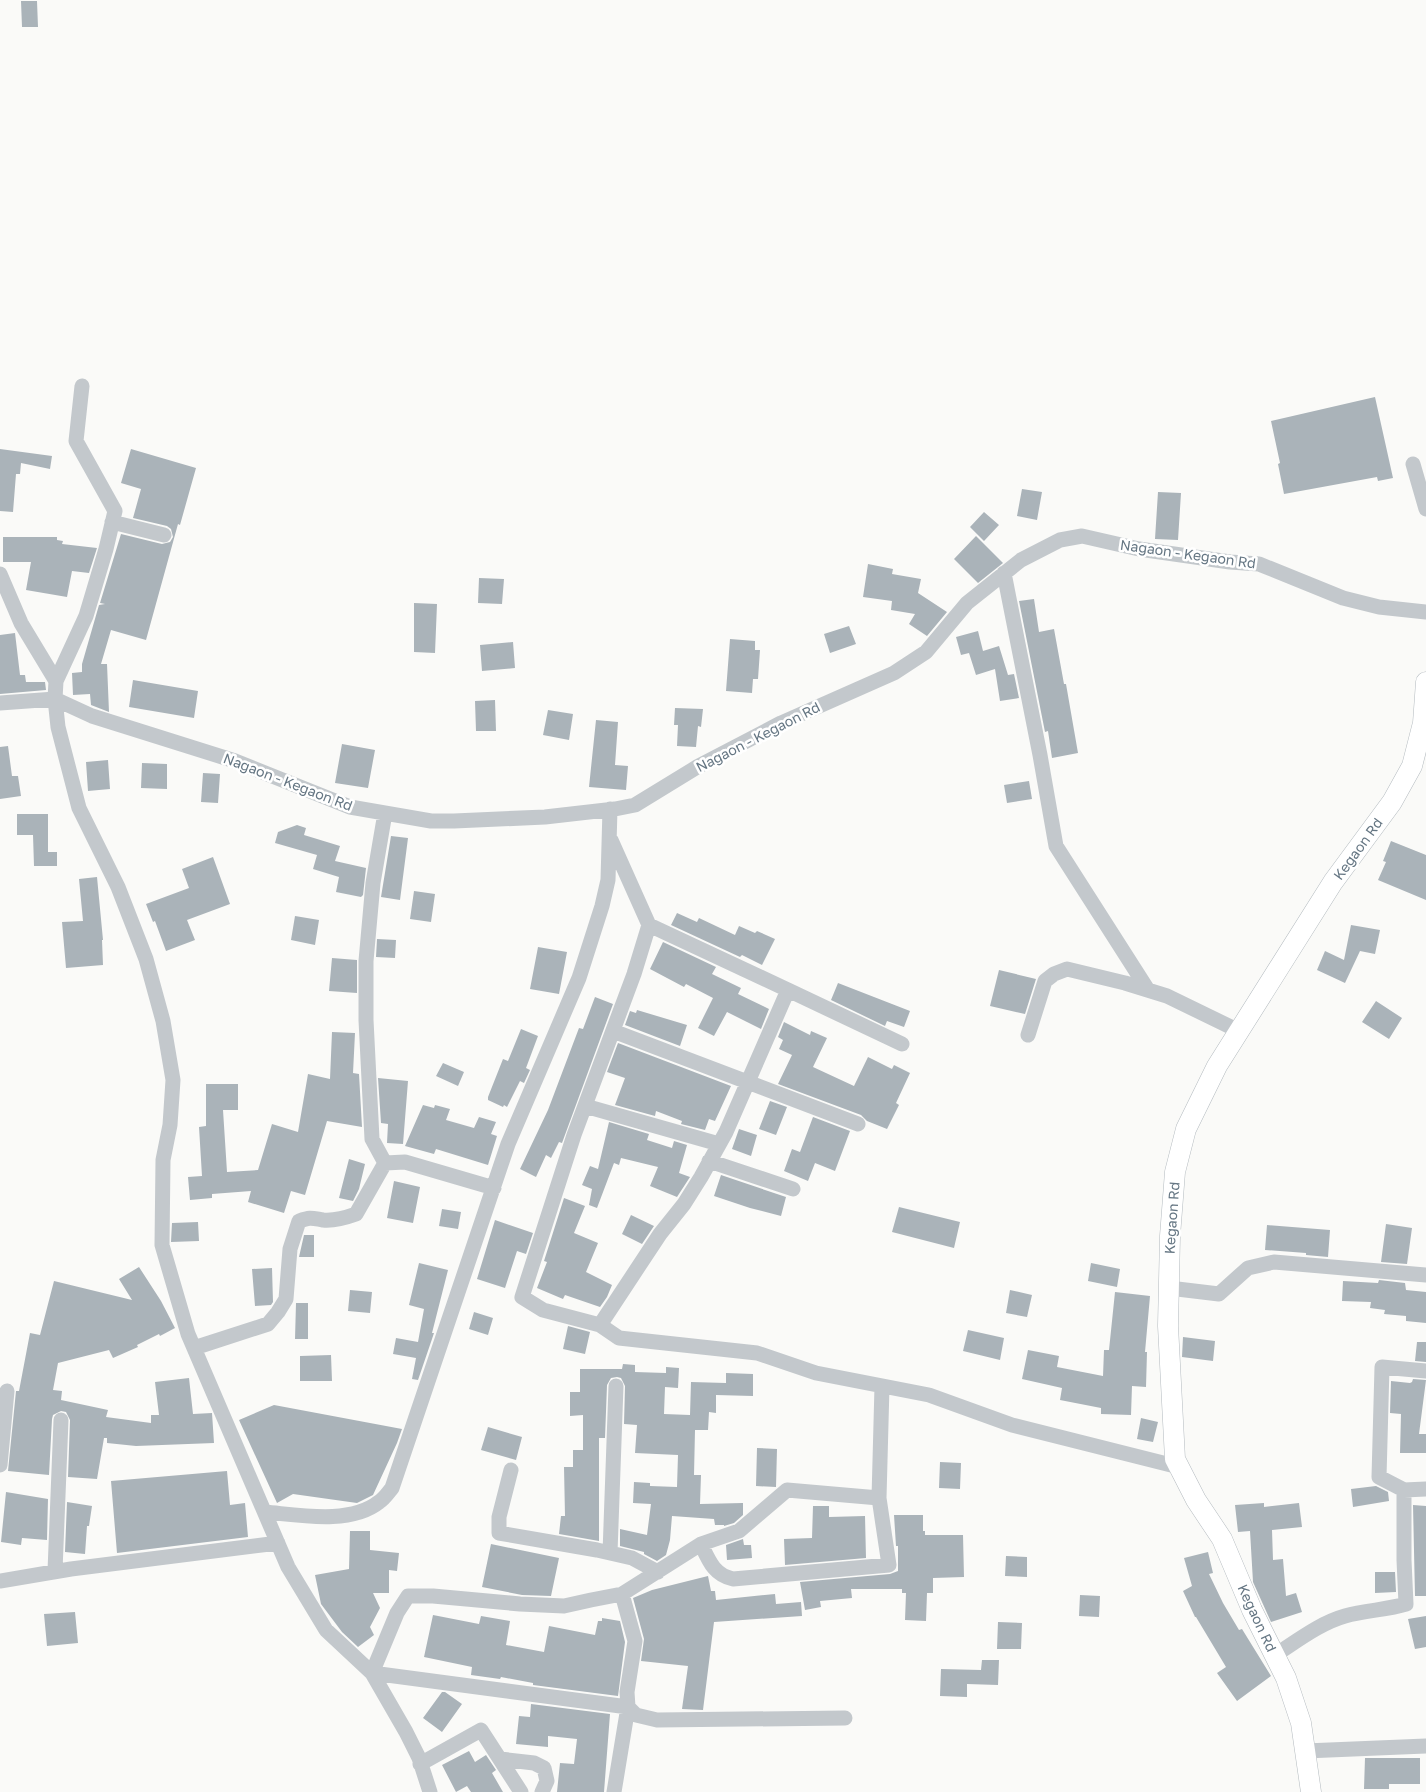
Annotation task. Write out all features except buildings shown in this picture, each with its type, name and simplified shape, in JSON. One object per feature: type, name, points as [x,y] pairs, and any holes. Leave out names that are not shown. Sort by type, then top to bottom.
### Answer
[{"type":"street","points":[[82,386],[76,442],[115,511],[86,616],[56,681],[55,700],[58,727],[79,808],[118,887],[146,960],[163,1020],[173,1080],[170,1125],[163,1160],[162,1245],[188,1334],[288,1567],[326,1630],[372,1673],[406,1732],[430,1792]]},
{"type":"street","points":[[1412,464],[1426,509]]},
{"type":"street","points":[[112,522],[164,535]]},
{"type":"street","name":"Nagaon - Kegaon Rd","points":[[55,700],[100,718],[235,761],[350,807],[431,820],[454,821],[544,817],[635,805],[697,767],[781,724],[894,673],[926,652],[967,603],[1021,560],[1060,540],[1082,536],[1139,549],[1230,562],[1259,564],[1343,598],[1378,607],[1426,612]]},
{"type":"street","points":[[0,574],[21,623],[56,681]]},
{"type":"street","points":[[1004,574],[1056,846],[1148,990]]},
{"type":"street","name":"Kegaon Rd","points":[[1312,1792],[1301,1724],[1286,1678],[1252,1610],[1222,1539],[1196,1500],[1175,1459],[1168,1326],[1170,1236],[1176,1172],[1186,1130],[1217,1066],[1333,882],[1392,802],[1412,766],[1424,723],[1426,682]]},
{"type":"street","points":[[0,703],[55,700]]},
{"type":"street","points":[[265,1512],[343,1516],[364,1510],[379,1502],[392,1488],[508,1144],[579,978],[602,906],[608,880],[610,809]]},
{"type":"street","points":[[384,813],[371,903],[366,961],[366,1020],[372,1139],[385,1162]]},
{"type":"street","points":[[610,837],[649,925],[902,1044]]},
{"type":"street","points":[[649,925],[613,1030],[574,1134],[522,1296],[543,1310],[600,1325],[619,1338],[757,1353],[816,1374],[929,1395],[1012,1424],[1179,1467]]},
{"type":"street","points":[[1028,1035],[1045,981],[1054,974],[1067,969],[1125,983],[1167,996],[1239,1031]]},
{"type":"street","points":[[600,1325],[660,1234],[684,1204],[726,1132],[788,990]]},
{"type":"street","points":[[613,1030],[858,1124]]},
{"type":"street","points":[[584,1106],[719,1144]]},
{"type":"street","points":[[709,1161],[793,1189]]},
{"type":"street","points":[[194,1348],[268,1324],[286,1299],[290,1249],[299,1221],[310,1217],[324,1220],[344,1219],[356,1214],[385,1162]]},
{"type":"street","points":[[385,1162],[405,1162],[494,1188]]},
{"type":"street","points":[[1169,1288],[1220,1294],[1248,1268],[1274,1262],[1426,1274]]},
{"type":"street","points":[[1426,1371],[1382,1366],[1379,1477],[1404,1490],[1426,1489]]},
{"type":"street","points":[[610,1553],[616,1386]]},
{"type":"street","points":[[701,1544],[711,1566],[723,1577],[733,1579],[889,1565],[879,1498],[882,1386]]},
{"type":"street","points":[[0,1465],[6,1391]]},
{"type":"street","points":[[55,1572],[61,1420]]},
{"type":"street","points":[[511,1470],[499,1517],[499,1533],[632,1558],[658,1572]]},
{"type":"street","points":[[372,1673],[397,1613],[408,1596],[433,1596],[564,1606],[622,1594],[701,1544],[739,1530],[787,1490],[879,1498]]},
{"type":"street","points":[[1274,1655],[1329,1621],[1347,1615],[1395,1608],[1406,1604],[1404,1490]]},
{"type":"street","points":[[0,1581],[278,1543]]},
{"type":"street","points":[[614,1792],[628,1707],[627,1692],[635,1641],[622,1594]]},
{"type":"street","points":[[372,1673],[628,1707],[636,1715],[657,1720],[845,1718]]},
{"type":"street","points":[[420,1764],[481,1730],[521,1792]]},
{"type":"street","points":[[1306,1751],[1426,1746]]},
{"type":"street","points":[[500,1759],[534,1763],[544,1768],[547,1781],[542,1792]]}]
